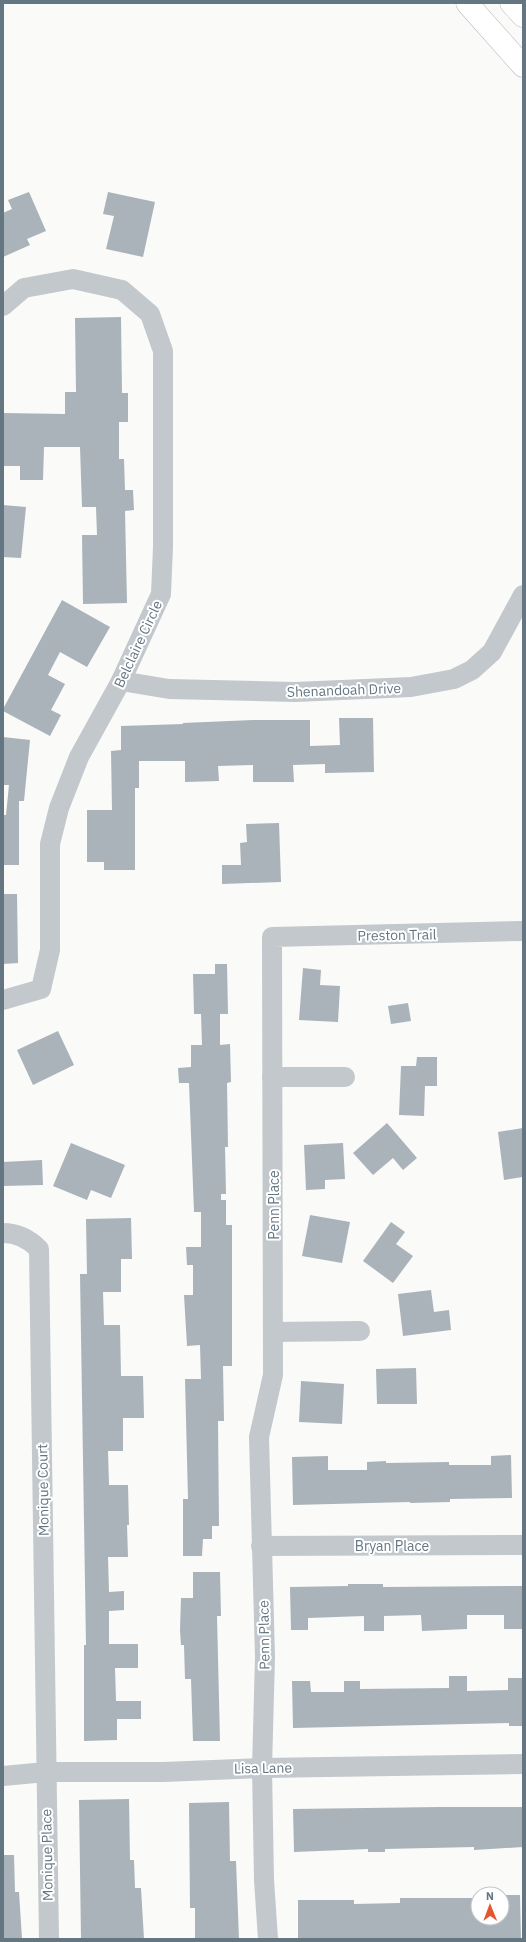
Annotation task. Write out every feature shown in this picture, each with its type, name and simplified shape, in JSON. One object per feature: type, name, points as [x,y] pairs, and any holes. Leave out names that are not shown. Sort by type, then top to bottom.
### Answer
[{"type":"main road","points":[[467,3],[523,66]]},
{"type":"main road","points":[[511,3],[523,16]]},
{"type":"street","name":"Belclaire Circle","points":[[3,306],[24,288],[72,279],[122,290],[150,314],[163,351],[161,594],[121,682],[79,758],[58,808],[50,844],[50,950],[41,989],[3,1000]]},
{"type":"street","name":"Shenandoah Drive","points":[[121,682],[169,689],[294,692],[410,687],[454,680],[472,670],[492,652],[523,595]]},
{"type":"street","name":"Preston Trail","points":[[272,937],[523,931]]},
{"type":"street","name":"Penn Place","points":[[268,1939],[264,1880],[262,1768],[265,1657],[259,1436],[273,1375],[272,937]]},
{"type":"street","points":[[272,1077],[345,1077]]},
{"type":"street","name":"Monique Court","points":[[3,1233],[15,1233],[32,1242],[39,1249],[46,1772]]},
{"type":"street","points":[[274,1332],[360,1331]]},
{"type":"street","name":"Bryan Place","points":[[261,1546],[523,1545]]},
{"type":"street","name":"Lisa Lane","points":[[3,1776],[46,1772],[163,1772],[262,1768],[523,1764]]},
{"type":"street","name":"Monique Place","points":[[46,1772],[49,1939]]},
{"type":"building","points":[[29,192],[46,231],[27,239],[30,245],[3,257],[3,213],[12,209],[8,200]]},
{"type":"building","points":[[108,192],[155,202],[143,257],[106,249],[114,216],[103,214]]},
{"type":"building","points":[[121,317],[122,393],[128,393],[128,422],[119,422],[119,459],[124,459],[125,490],[133,490],[134,510],[125,511],[127,603],[83,604],[82,535],[97,535],[96,507],[82,507],[80,447],[44,447],[43,480],[20,480],[20,466],[3,466],[3,413],[65,414],[65,392],[76,392],[75,318]]},
{"type":"building","points":[[3,505],[26,507],[21,558],[3,557]]},
{"type":"building","points":[[62,600],[110,627],[87,667],[60,652],[48,675],[65,684],[51,710],[61,715],[50,736],[3,711],[3,709]]},
{"type":"building","points":[[339,718],[373,718],[374,772],[325,773],[325,764],[293,765],[294,782],[253,782],[253,765],[218,766],[219,781],[185,782],[185,761],[139,761],[139,788],[135,788],[135,870],[104,870],[104,862],[87,862],[87,810],[112,810],[111,751],[121,750],[121,726],[253,720],[310,720],[310,746],[340,745]]},
{"type":"building","points":[[3,737],[30,740],[24,801],[19,801],[19,865],[3,865],[3,815],[6,815],[9,785],[3,785]]},
{"type":"building","points":[[279,823],[281,882],[222,884],[222,865],[241,865],[240,843],[247,842],[246,824]]},
{"type":"building","points":[[3,894],[17,894],[18,963],[3,964]]},
{"type":"building","points":[[215,964],[227,964],[228,1014],[220,1014],[220,1045],[230,1044],[231,1082],[227,1083],[228,1147],[225,1147],[226,1194],[221,1194],[221,1200],[226,1200],[226,1225],[232,1225],[232,1366],[223,1366],[224,1421],[218,1421],[219,1526],[212,1526],[212,1539],[203,1539],[202,1556],[183,1556],[183,1499],[188,1499],[185,1379],[201,1379],[200,1345],[187,1346],[184,1295],[193,1295],[193,1265],[187,1265],[186,1247],[201,1247],[201,1212],[194,1212],[189,1083],[179,1083],[178,1068],[191,1067],[191,1045],[202,1045],[201,1014],[194,1014],[193,974],[215,974]]},
{"type":"building","points":[[303,968],[321,970],[320,985],[340,986],[338,1022],[299,1020]]},
{"type":"building","points":[[408,1003],[411,1021],[391,1024],[388,1006]]},
{"type":"building","points":[[58,1031],[74,1065],[33,1085],[17,1050]]},
{"type":"building","points":[[417,1057],[437,1057],[437,1086],[425,1086],[424,1116],[399,1115],[401,1066],[416,1066]]},
{"type":"building","points":[[387,1123],[417,1158],[403,1170],[393,1158],[373,1175],[353,1153]]},
{"type":"building","points":[[523,1128],[523,1177],[504,1180],[498,1132]]},
{"type":"building","points":[[71,1143],[125,1165],[111,1198],[91,1190],[87,1200],[53,1186]]},
{"type":"building","points":[[343,1143],[345,1179],[325,1180],[325,1189],[306,1190],[304,1145]]},
{"type":"building","points":[[42,1160],[43,1185],[3,1186],[3,1162]]},
{"type":"building","points":[[310,1215],[350,1222],[342,1263],[302,1256]]},
{"type":"building","points":[[131,1218],[132,1259],[121,1259],[121,1292],[103,1292],[104,1325],[120,1325],[121,1376],[143,1376],[144,1418],[123,1418],[123,1451],[108,1451],[109,1485],[128,1485],[129,1525],[127,1525],[128,1557],[108,1557],[109,1592],[124,1591],[124,1610],[109,1611],[109,1644],[138,1644],[138,1668],[115,1668],[116,1701],[141,1701],[141,1719],[117,1719],[117,1740],[84,1741],[84,1645],[86,1645],[80,1274],[87,1274],[86,1219]]},
{"type":"building","points":[[391,1222],[405,1232],[396,1244],[413,1256],[393,1283],[363,1261]]},
{"type":"building","points":[[431,1290],[434,1312],[449,1310],[451,1330],[403,1336],[398,1294]]},
{"type":"building","points":[[416,1368],[417,1404],[377,1404],[376,1369]]},
{"type":"building","points":[[301,1381],[344,1384],[342,1424],[299,1422]]},
{"type":"building","points":[[511,1455],[512,1498],[450,1499],[450,1502],[293,1505],[292,1457],[328,1456],[328,1470],[367,1470],[367,1462],[449,1462],[449,1465],[491,1465],[491,1456]]},
{"type":"building","points":[[193,1572],[220,1572],[221,1616],[217,1616],[220,1741],[193,1741],[191,1679],[185,1679],[184,1645],[181,1645],[180,1630],[181,1598],[193,1598]]},
{"type":"building","points":[[348,1584],[383,1584],[383,1587],[523,1586],[523,1629],[504,1629],[504,1615],[467,1615],[467,1629],[422,1631],[421,1615],[384,1616],[384,1631],[364,1631],[364,1616],[308,1618],[308,1630],[291,1630],[290,1587],[348,1586]]},
{"type":"building","points":[[449,1676],[467,1676],[467,1691],[508,1690],[508,1678],[523,1678],[523,1726],[509,1726],[509,1723],[293,1728],[292,1681],[310,1681],[311,1692],[344,1692],[344,1681],[360,1681],[360,1689],[449,1688]]},
{"type":"building","points":[[129,1799],[130,1860],[134,1860],[135,1888],[141,1888],[144,1939],[81,1939],[79,1800]]},
{"type":"building","points":[[229,1802],[230,1861],[236,1861],[239,1939],[195,1939],[195,1908],[190,1908],[189,1803]]},
{"type":"building","points":[[523,1807],[523,1847],[474,1850],[474,1847],[385,1849],[385,1852],[368,1852],[368,1849],[294,1852],[293,1809]]},
{"type":"building","points":[[3,1855],[14,1855],[15,1892],[19,1892],[22,1939],[3,1939]]},
{"type":"building","points":[[510,1895],[520,1895],[521,1939],[298,1939],[298,1900],[354,1900],[354,1904],[400,1903],[400,1898],[470,1898],[470,1926],[510,1926]]}]
